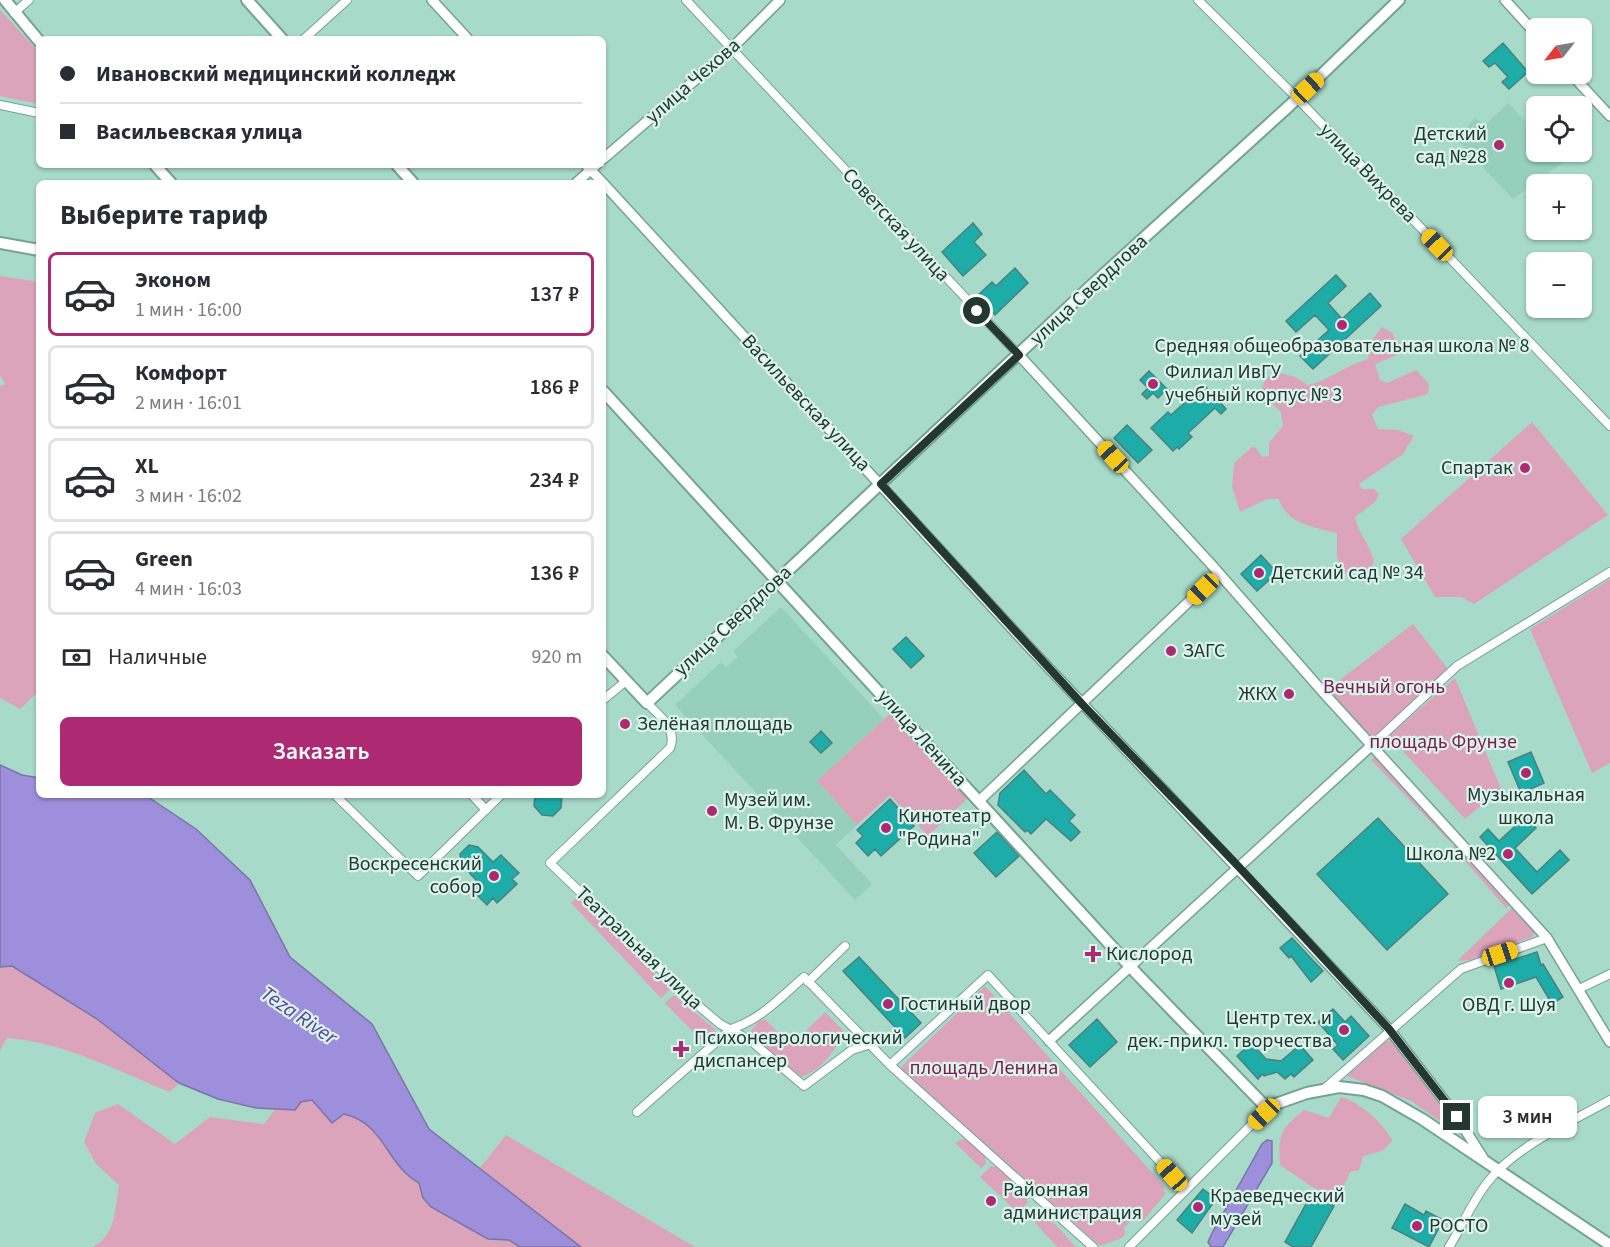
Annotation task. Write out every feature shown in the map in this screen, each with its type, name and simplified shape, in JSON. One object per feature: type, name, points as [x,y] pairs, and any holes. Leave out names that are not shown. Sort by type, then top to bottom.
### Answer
[{"type":"main road","points":[[247,0],[279,36]]},
{"type":"main road","name":"улица Свердлова","points":[[647,703],[776,580],[1297,98],[1399,0]]},
{"type":"main road","points":[[4,2],[36,38]]},
{"type":"main road","points":[[158,168],[168,180]]},
{"type":"main road","points":[[400,168],[410,180]]},
{"type":"main road","points":[[0,243],[36,249]]},
{"type":"main road","name":"улица Ленина","points":[[606,394],[1130,967],[1262,1103],[1270,1106]]},
{"type":"main road","points":[[606,659],[647,703]]},
{"type":"main road","points":[[1270,1106],[1324,1089],[1350,1088],[1382,1096],[1610,1245]]},
{"type":"street","points":[[14,13],[29,0]]},
{"type":"street","points":[[307,36],[347,0]]},
{"type":"street","points":[[432,0],[465,36]]},
{"type":"street","name":"Советская улица","points":[[686,0],[1019,355],[1219,573],[1372,745]]},
{"type":"street","name":"улица Чехова","points":[[606,156],[731,50],[780,0]]},
{"type":"street","name":"улица Вихрева","points":[[1198,0],[1297,98],[1610,426]]},
{"type":"street","points":[[1506,0],[1526,23]]},
{"type":"street","points":[[1580,84],[1610,116]]},
{"type":"street","points":[[0,105],[36,112]]},
{"type":"street","points":[[579,180],[590,168]]},
{"type":"street","name":"Васильевская улица","points":[[606,186],[1082,704],[1239,867],[1389,1029],[1457,1117],[1485,1162]]},
{"type":"street","points":[[1049,1041],[1457,666],[1610,572]]},
{"type":"street","points":[[979,801],[1219,573]]},
{"type":"street","points":[[606,698],[626,681]]},
{"type":"street","name":"Театральная улица","points":[[647,703],[670,728],[673,740],[670,748],[550,863],[700,1008],[751,1041],[804,1086],[852,1050],[868,1045]]},
{"type":"street","points":[[1372,745],[1547,938],[1610,1042]]},
{"type":"street","points":[[338,798],[418,876],[498,798]]},
{"type":"street","points":[[475,798],[486,810]]},
{"type":"street","points":[[1324,1089],[1389,1029],[1461,969],[1547,938]]},
{"type":"street","points":[[637,1112],[731,1029],[748,1024],[760,1016],[845,946]]},
{"type":"street","points":[[1579,989],[1610,974]]},
{"type":"street","points":[[890,1065],[988,975],[1186,1190]]},
{"type":"street","points":[[806,980],[868,1045],[1093,1247]]},
{"type":"street","points":[[1449,1247],[1486,1183],[1513,1156],[1610,1100]]},
{"type":"street","points":[[1129,1247],[1270,1106]]},
{"type":"shaded area","name":"Детский сад №28","points":[[1508,103],[1526,122],[1526,162],[1563,162],[1547,174],[1526,174],[1526,189],[1513,199],[1456,139],[1475,118],[1485,125]]},
{"type":"shaded area","points":[[781,607],[884,719],[817,781],[857,825],[836,845],[872,884],[855,900],[675,705],[721,662],[726,667],[738,657],[733,651]]},
{"type":"green space","points":[[0,10],[36,49],[36,103],[0,96]]},
{"type":"green space","points":[[0,276],[36,282],[36,694],[20,709],[0,698],[0,386],[5,384],[0,375]]},
{"type":"green space","points":[[1382,327],[1391,332],[1403,349],[1395,356],[1375,364],[1380,380],[1387,383],[1416,370],[1429,384],[1428,394],[1378,407],[1372,415],[1378,429],[1398,430],[1414,436],[1403,454],[1359,484],[1362,489],[1374,489],[1379,494],[1375,502],[1355,517],[1374,562],[1368,571],[1343,573],[1337,557],[1337,533],[1294,519],[1282,507],[1279,499],[1267,499],[1240,512],[1232,487],[1234,463],[1252,447],[1256,448],[1262,457],[1269,456],[1269,443],[1283,426],[1281,412],[1262,393],[1267,378],[1276,372],[1295,377],[1308,385],[1324,380],[1368,359],[1373,339]]},
{"type":"green space","name":"Спартак","points":[[1532,422],[1608,515],[1474,604],[1461,597],[1435,597],[1401,539]]},
{"type":"green space","points":[[1610,579],[1610,763],[1592,773],[1530,629]]},
{"type":"green space","name":"Вечный огонь","points":[[1413,624],[1449,670],[1374,740],[1328,689]]},
{"type":"green space","name":"площадь Фрунзе","points":[[1455,678],[1501,789],[1465,819],[1389,736]]},
{"type":"green space","points":[[896,708],[972,794],[928,836],[890,795],[857,825],[817,781]]},
{"type":"green space","points":[[1377,756],[1453,839],[1450,842],[1371,760]]},
{"type":"green space","points":[[1457,843],[1511,904],[1506,908],[1453,847]]},
{"type":"green space","points":[[577,897],[670,989],[661,998],[571,903]]},
{"type":"green space","points":[[1513,907],[1535,933],[1532,937],[1470,960],[1457,961]]},
{"type":"green space","points":[[12,966],[97,1019],[179,1083],[170,1092],[70,1051],[29,1041],[7,1038],[0,1051],[0,967]]},
{"type":"green space","name":"площадь Ленина","points":[[985,986],[1165,1187],[1163,1190],[1166,1193],[1141,1223],[1135,1217],[1123,1228],[1126,1232],[1122,1238],[1100,1246],[900,1068]]},
{"type":"green space","points":[[674,995],[716,1030],[704,1043],[665,1003]]},
{"type":"green space","points":[[825,1012],[844,1031],[836,1047],[825,1061],[805,1076],[796,1079],[753,1038],[751,1031],[759,1021],[765,1019],[788,1043],[799,1038]]},
{"type":"green space","points":[[1389,1041],[1404,1052],[1459,1134],[1411,1101],[1347,1076]]},
{"type":"green space","points":[[1341,1097],[1355,1103],[1371,1115],[1384,1128],[1392,1141],[1382,1151],[1363,1156],[1359,1170],[1350,1172],[1343,1188],[1329,1193],[1314,1188],[1280,1165],[1280,1139],[1285,1128],[1304,1110],[1329,1118]]},
{"type":"green space","points":[[312,1100],[332,1123],[344,1114],[358,1119],[369,1127],[399,1166],[419,1183],[423,1198],[488,1239],[509,1240],[520,1247],[93,1247],[101,1242],[110,1228],[119,1185],[96,1164],[84,1142],[95,1113],[118,1104],[175,1144],[210,1117],[264,1124],[275,1109],[295,1110],[301,1102]]},
{"type":"green space","points":[[506,1135],[695,1247],[581,1247],[480,1168]]},
{"type":"green space","points":[[965,1138],[985,1156],[986,1164],[981,1168],[955,1143]]},
{"type":"green space","points":[[991,1166],[997,1167],[1025,1194],[1028,1202],[1018,1213],[980,1177]]},
{"type":"green space","points":[[1040,1214],[1055,1224],[1076,1247],[1057,1247],[1033,1220],[1034,1216]]},
{"type":"water","name":"Teza River","points":[[0,765],[22,775],[36,777],[36,798],[150,798],[196,829],[250,880],[290,957],[372,1024],[429,1129],[581,1247],[520,1247],[509,1240],[488,1239],[431,1207],[423,1198],[419,1183],[399,1166],[369,1126],[358,1119],[344,1114],[332,1123],[312,1100],[301,1102],[295,1110],[256,1108],[218,1099],[179,1083],[97,1019],[12,966],[0,967]]},
{"type":"water","points":[[1267,1140],[1272,1141],[1272,1163],[1223,1247],[1211,1247],[1208,1242],[1212,1233],[1262,1144]]},
{"type":"building","points":[[1503,43],[1526,70],[1526,74],[1509,89],[1502,82],[1508,77],[1495,63],[1489,67],[1483,61]]},
{"type":"building","points":[[973,223],[982,234],[974,242],[986,255],[963,276],[942,252]]},
{"type":"building","points":[[1015,268],[1028,283],[995,315],[977,296],[992,282],[996,286]]},
{"type":"building","name":"Средняя общеобразовательная школа № 8","points":[[1336,275],[1346,286],[1328,303],[1342,319],[1370,293],[1381,306],[1313,369],[1300,356],[1329,330],[1315,315],[1296,332],[1286,321]]},
{"type":"building","name":"Филиал ИвГУ учебный корпус № 3","points":[[1149,371],[1167,389],[1158,398],[1153,393],[1147,399],[1142,394],[1148,388],[1140,380]]},
{"type":"building","points":[[1204,385],[1226,409],[1221,414],[1215,408],[1188,433],[1192,437],[1179,449],[1177,447],[1173,451],[1151,428],[1168,412],[1171,415]]},
{"type":"building","points":[[1127,425],[1152,450],[1138,463],[1114,438]]},
{"type":"building","name":"Детский сад № 34","points":[[1261,555],[1277,573],[1257,591],[1241,574]]},
{"type":"building","points":[[906,637],[924,656],[911,668],[893,649]]},
{"type":"building","points":[[821,731],[832,743],[821,753],[810,742]]},
{"type":"building","name":"Музыкальная школа","points":[[1531,752],[1544,783],[1521,793],[1508,762]]},
{"type":"building","points":[[1024,770],[1046,794],[1050,790],[1075,815],[1069,821],[1080,832],[1071,841],[1046,819],[1031,834],[1027,830],[1025,832],[998,805],[1000,793]]},
{"type":"building","points":[[535,798],[562,798],[561,808],[553,816],[542,815],[534,806]]},
{"type":"building","name":"Кинотеатр \"Родина\"","points":[[890,799],[914,826],[881,856],[875,849],[868,856],[856,843],[863,836],[857,830]]},
{"type":"building","name":"Школа №2","points":[[1525,817],[1536,828],[1515,848],[1537,872],[1560,850],[1569,860],[1532,894],[1480,837],[1488,829],[1499,841]]},
{"type":"building","points":[[1378,818],[1448,894],[1387,950],[1317,874]]},
{"type":"building","points":[[997,832],[1019,856],[996,877],[974,853]]},
{"type":"building","name":"Воскресенский собор","points":[[469,845],[478,847],[493,862],[501,855],[519,873],[512,879],[517,884],[497,903],[493,898],[487,905],[471,889],[478,882],[461,864],[460,854]]},
{"type":"building","points":[[1292,938],[1323,971],[1311,982],[1291,956],[1289,958],[1280,948]]},
{"type":"building","name":"ОВД г. Шуя","points":[[1537,952],[1541,965],[1543,964],[1563,997],[1552,1004],[1536,977],[1501,989],[1494,966]]},
{"type":"building","name":"Гостиный двор","points":[[859,957],[921,1023],[905,1038],[843,971]]},
{"type":"building","name":"Центр тех. и дек.-прикл. творчества","points":[[1333,1009],[1345,1022],[1351,1016],[1369,1036],[1343,1060],[1333,1049],[1338,1045],[1318,1022]]},
{"type":"building","points":[[1097,1019],[1117,1042],[1090,1067],[1069,1045]]},
{"type":"building","points":[[1251,1043],[1266,1059],[1281,1061],[1300,1045],[1313,1060],[1294,1077],[1291,1074],[1285,1079],[1277,1072],[1264,1076],[1262,1074],[1258,1079],[1237,1056]]},
{"type":"building","name":"Краеведческий музей","points":[[1203,1189],[1216,1199],[1192,1233],[1177,1220]]},
{"type":"building","points":[[1312,1193],[1334,1206],[1311,1247],[1293,1247],[1285,1242]]},
{"type":"building","name":"РОСТО","points":[[1405,1204],[1424,1215],[1426,1211],[1443,1220],[1429,1247],[1392,1228]]},
{"type":"place","name":"Детский сад №28","points":[[1499,145]]},
{"type":"place","name":"Средняя общеобразовательная школа № 8","points":[[1342,325]]},
{"type":"place","name":"Филиал ИвГУ учебный корпус № 3","points":[[1153,384]]},
{"type":"place","name":"Спартак","points":[[1525,468]]},
{"type":"place","name":"Детский сад № 34","points":[[1259,573]]},
{"type":"place","name":"ЗАГС","points":[[1171,651]]},
{"type":"place","name":"ЖКХ","points":[[1289,694]]},
{"type":"place","name":"Зелёная площадь","points":[[625,724]]},
{"type":"place","name":"Музыкальная школа","points":[[1526,773]]},
{"type":"place","name":"Музей им. М. В. Фрунзе","points":[[712,811]]},
{"type":"place","name":"Кинотеатр \"Родина\"","points":[[886,828]]},
{"type":"place","name":"Школа №2","points":[[1508,854]]},
{"type":"place","name":"Воскресенский собор","points":[[494,876]]},
{"type":"place","name":"Кислород","points":[[1093,954]]},
{"type":"place","name":"ОВД г. Шуя","points":[[1509,983]]},
{"type":"place","name":"Гостиный двор","points":[[888,1004]]},
{"type":"place","name":"Центр тех. и дек.-прикл. творчества","points":[[1344,1030]]},
{"type":"place","name":"Психоневрологический диспансер","points":[[681,1049]]},
{"type":"place","name":"Районная администрация","points":[[991,1201]]},
{"type":"place","name":"Краеведческий музей","points":[[1198,1207]]},
{"type":"place","name":"РОСТО","points":[[1417,1226]]},
{"type":"route","points":[[977,311],[1019,355],[881,484],[1082,704],[1239,867],[1389,1029],[1457,1117]]}]
